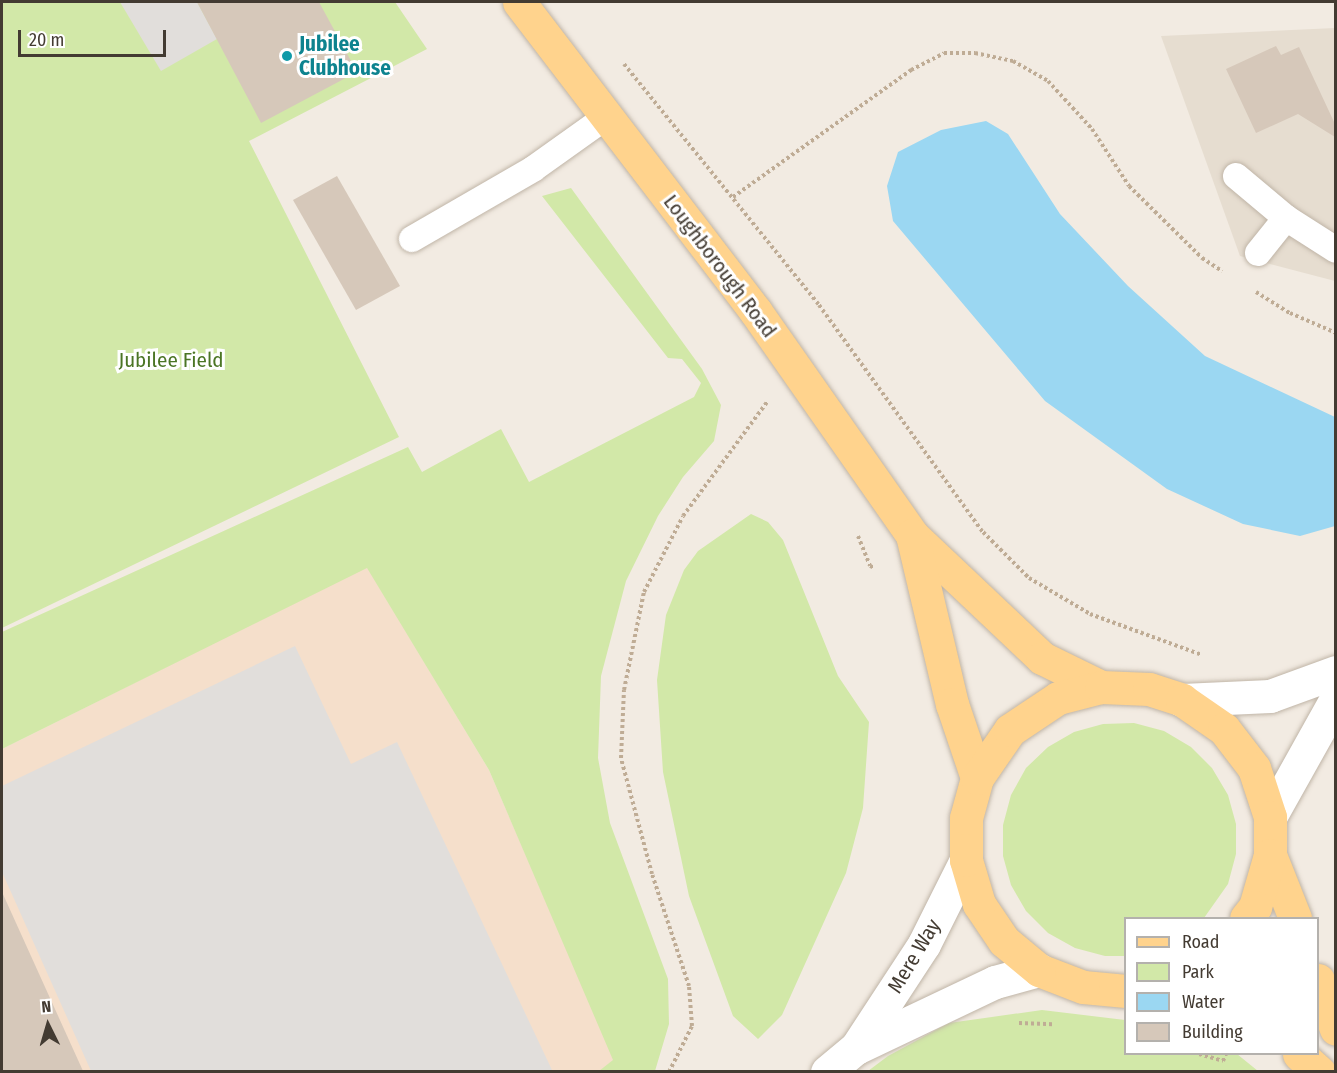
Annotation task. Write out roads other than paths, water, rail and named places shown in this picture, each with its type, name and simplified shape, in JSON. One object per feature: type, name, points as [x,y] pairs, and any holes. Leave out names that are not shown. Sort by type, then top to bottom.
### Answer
[{"type":"main road","name":"Loughborough Road","points":[[519,2],[756,312],[912,536],[1042,658],[1101,687]]},
{"type":"main road","name":"Loughborough Road","points":[[912,536],[952,704],[977,778]]},
{"type":"main road","points":[[1124,991],[1083,987],[1039,970],[1004,941],[979,904],[966,861],[966,818],[977,778],[1010,730],[1058,698],[1101,687],[1149,689],[1182,700],[1224,729],[1254,768],[1270,817],[1270,855],[1255,907],[1247,917]]},
{"type":"main road","points":[[1270,855],[1294,917]]},
{"type":"main road","points":[[1319,985],[1335,1029]]},
{"type":"main road","points":[[1301,1055],[1318,1071]]},
{"type":"street","points":[[1182,700],[1270,696],[1335,672]]},
{"type":"street","points":[[1270,817],[1335,699]]},
{"type":"street","name":"Mere Way","points":[[856,1048],[924,944],[966,861]]},
{"type":"street","name":"Mere Way","points":[[827,1071],[856,1048],[995,982],[1039,970]]},
{"type":"lane","points":[[412,239],[533,169],[606,117]]},
{"type":"lane","points":[[1236,176],[1286,218],[1335,250]]},
{"type":"lane","points":[[1258,253],[1286,218]]},
{"type":"water","points":[[986,121],[1008,134],[1060,214],[1128,286],[1205,356],[1335,417],[1335,526],[1300,536],[1243,524],[1167,489],[1045,401],[893,221],[887,186],[898,152],[941,130]]},
{"type":"place","name":"Jubilee Clubhouse","points":[[287,56]]},
{"type":"park label","name":"Jubilee Field","points":[[171,360]]}]
